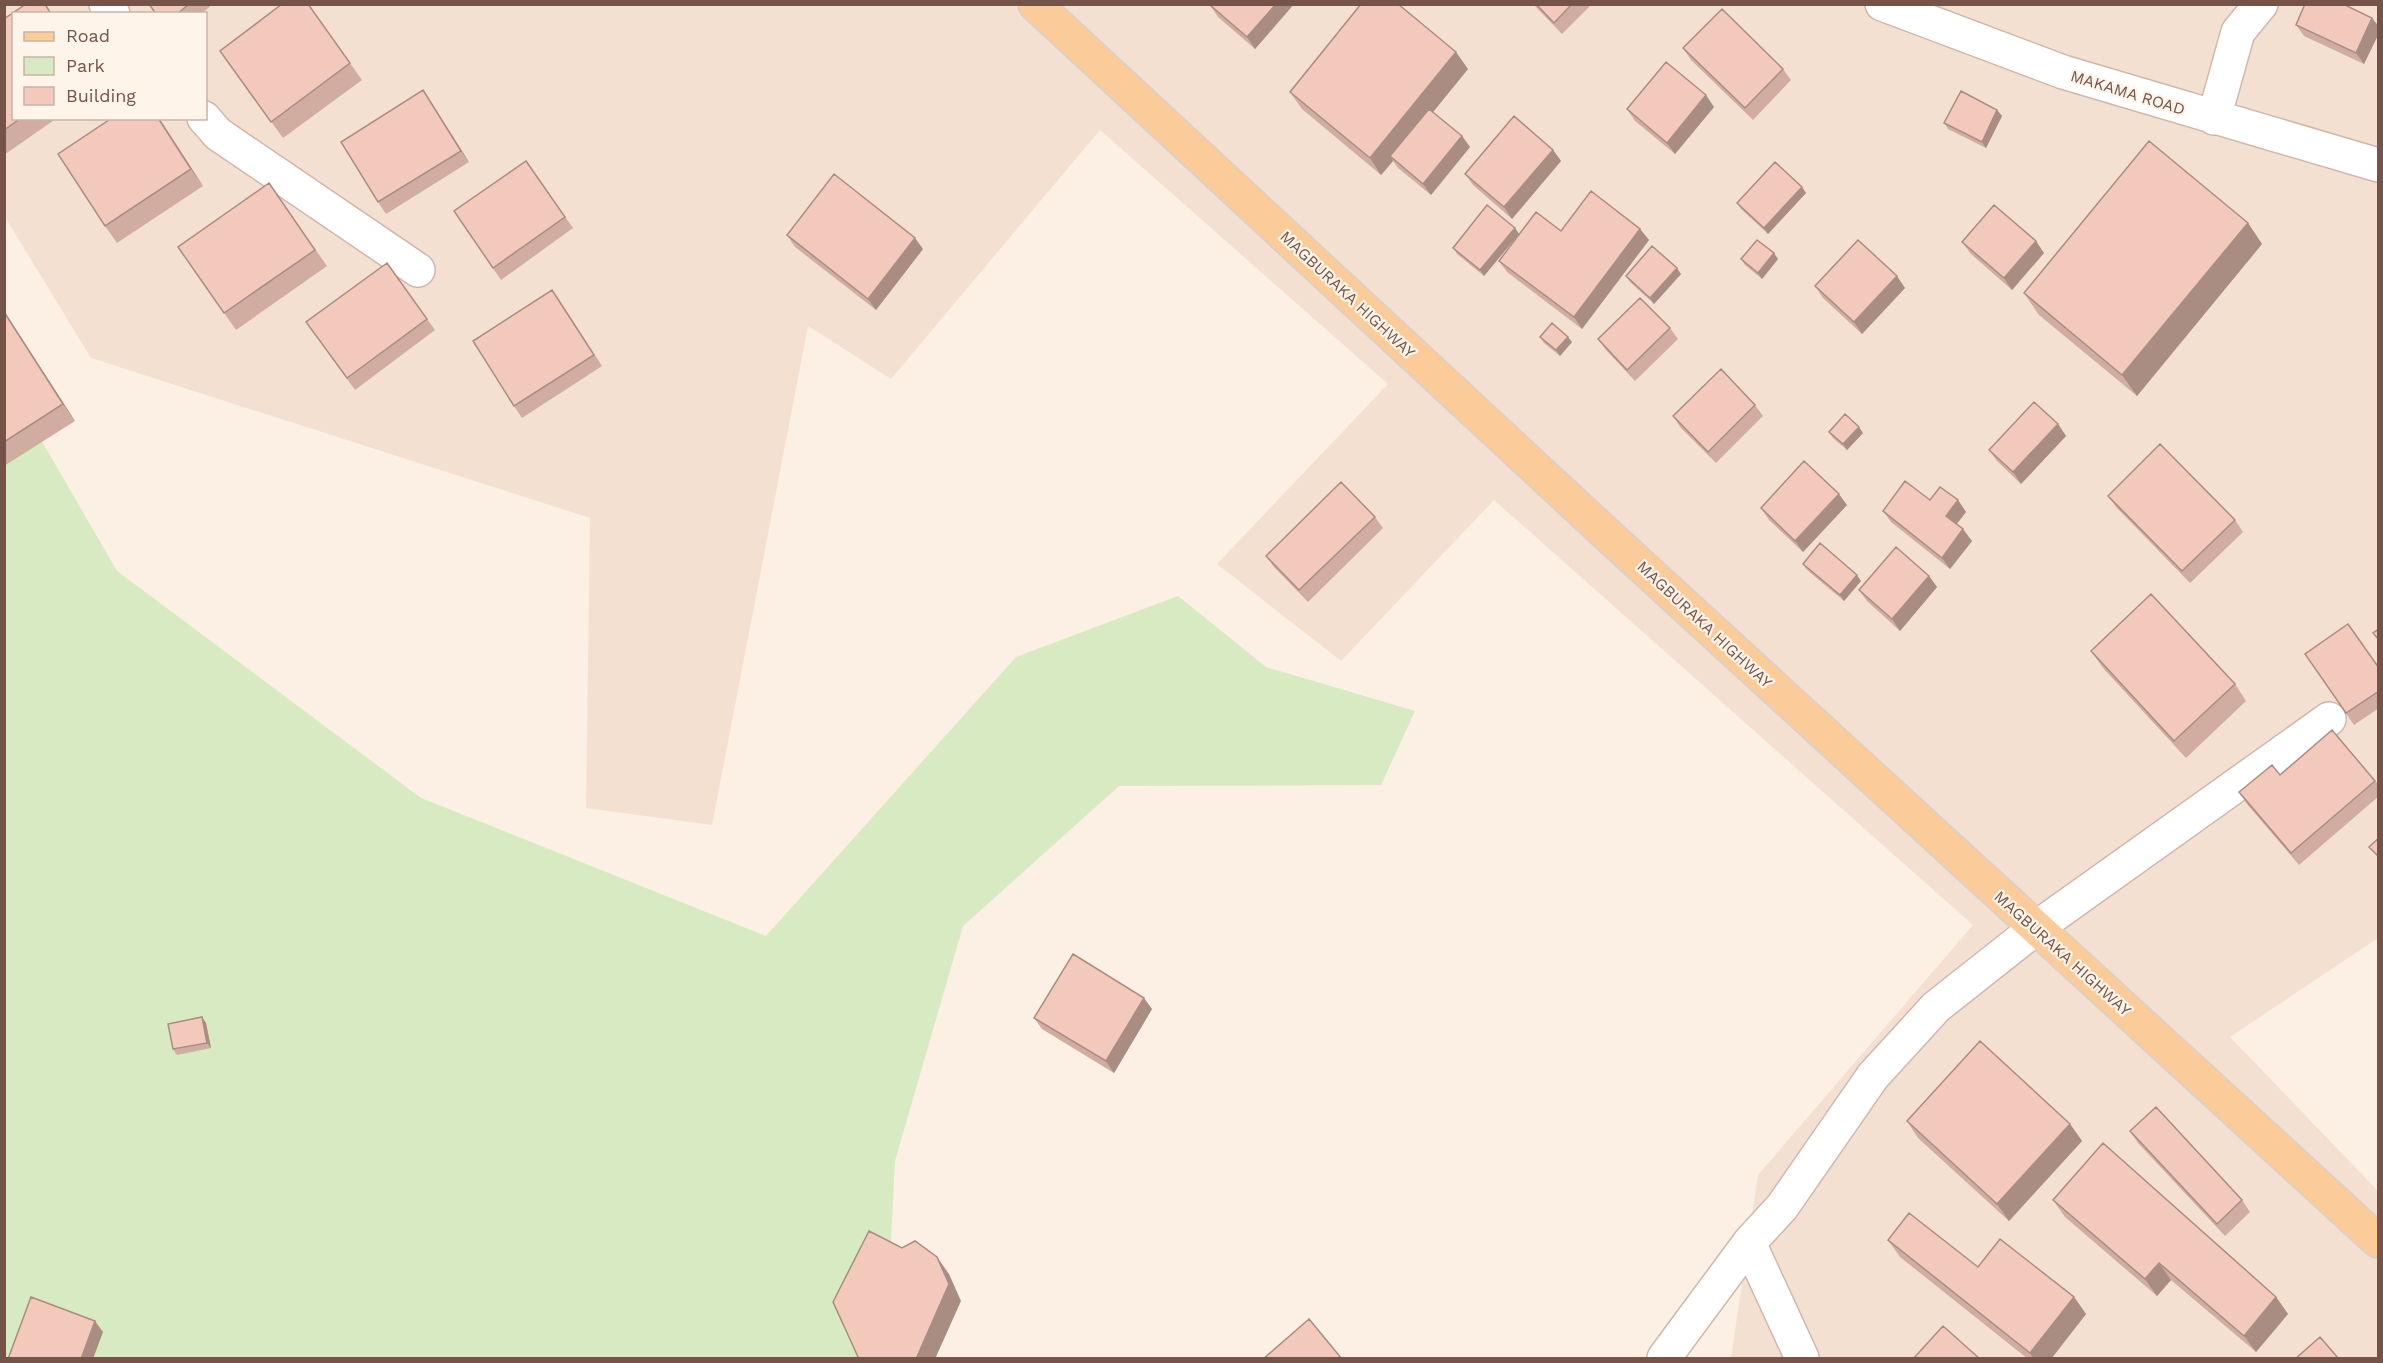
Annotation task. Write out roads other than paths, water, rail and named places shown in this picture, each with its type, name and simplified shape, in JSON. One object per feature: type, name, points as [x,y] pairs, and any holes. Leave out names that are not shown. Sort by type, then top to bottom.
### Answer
[{"type":"main road","name":"MAGBURAKA HIGHWAY","points":[[1035,4],[2036,928],[2379,1241]]},
{"type":"street","name":"MAKAMA ROAD","points":[[1882,4],[2063,72],[2379,165]]},
{"type":"street","points":[[2214,118],[2238,32],[2261,4]]},
{"type":"street","points":[[206,120],[218,134],[418,270]]},
{"type":"street","points":[[1664,1359],[1749,1243],[1782,1207],[1873,1076],[1936,1007],[2036,928],[2329,719]]},
{"type":"street","points":[[1749,1243],[1802,1359]]}]
